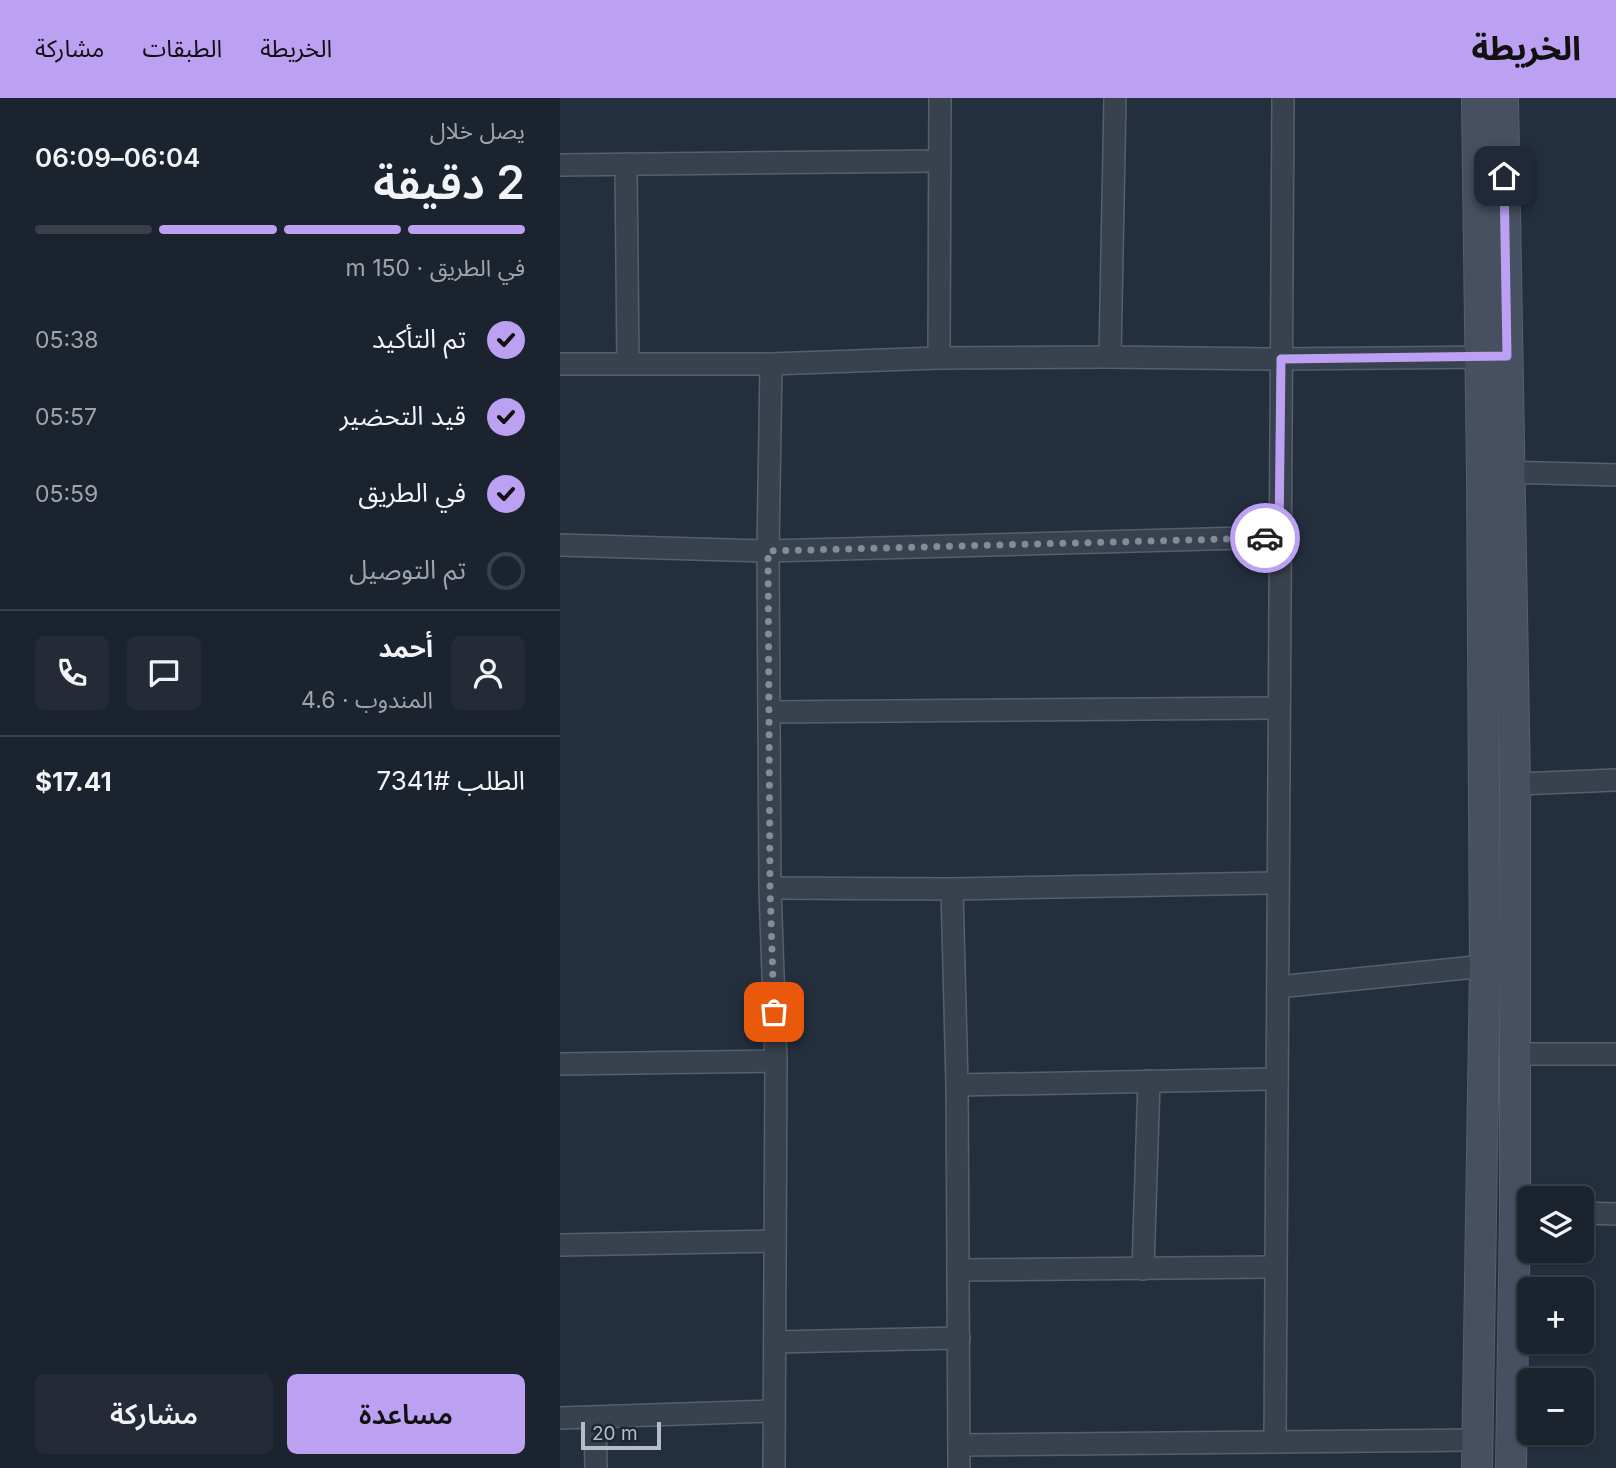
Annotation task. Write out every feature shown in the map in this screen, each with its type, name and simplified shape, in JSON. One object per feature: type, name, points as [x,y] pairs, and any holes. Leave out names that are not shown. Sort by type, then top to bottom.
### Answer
[{"type":"street","points":[[939,358],[940,98]]},
{"type":"street","points":[[1110,357],[1115,98]]},
{"type":"street","points":[[1275,1442],[1283,98]]},
{"type":"street","points":[[1476,98],[1494,357],[1508,472],[1515,784],[1514,1054],[1521,1186]]},
{"type":"street","points":[[959,1445],[1275,1442],[1477,1454],[1494,357],[1503,98]]},
{"type":"street","points":[[560,165],[939,161]]},
{"type":"street","points":[[626,164],[628,363]]},
{"type":"street","points":[[560,364],[771,364],[939,358],[1494,357]]},
{"type":"street","points":[[771,364],[768,551],[770,888],[776,1061],[774,1468]]},
{"type":"street","points":[[1508,472],[1616,475]]},
{"type":"street","points":[[560,545],[768,551],[1279,537]]},
{"type":"street","points":[[769,712],[1278,708]]},
{"type":"street","points":[[1515,784],[1616,780]]},
{"type":"street","points":[[770,888],[952,889],[1277,883]]},
{"type":"street","points":[[952,889],[957,1085],[959,1468]]},
{"type":"street","points":[[1278,987],[1485,967]]},
{"type":"street","points":[[1514,1054],[1616,1054]]},
{"type":"street","points":[[560,1064],[776,1061]]},
{"type":"street","points":[[957,1085],[1277,1079]]},
{"type":"street","points":[[1143,1269],[1149,1081]]},
{"type":"street","points":[[1594,1213],[1616,1214]]},
{"type":"street","points":[[560,1245],[775,1241]]},
{"type":"street","points":[[1511,1468],[1514,1279],[1517,1254]]},
{"type":"street","points":[[958,1270],[1275,1267]]},
{"type":"street","points":[[1481,1280],[1514,1279]]},
{"type":"street","points":[[775,1342],[959,1338]]},
{"type":"street","points":[[560,1418],[774,1411]]},
{"type":"street","points":[[595,1417],[596,1468]]},
{"type":"way so far","points":[[774,1012],[770,888],[768,551],[1265,538]]},
{"type":"route","points":[[1265,538],[1279,537],[1281,359],[1507,356],[1504,176]]}]
